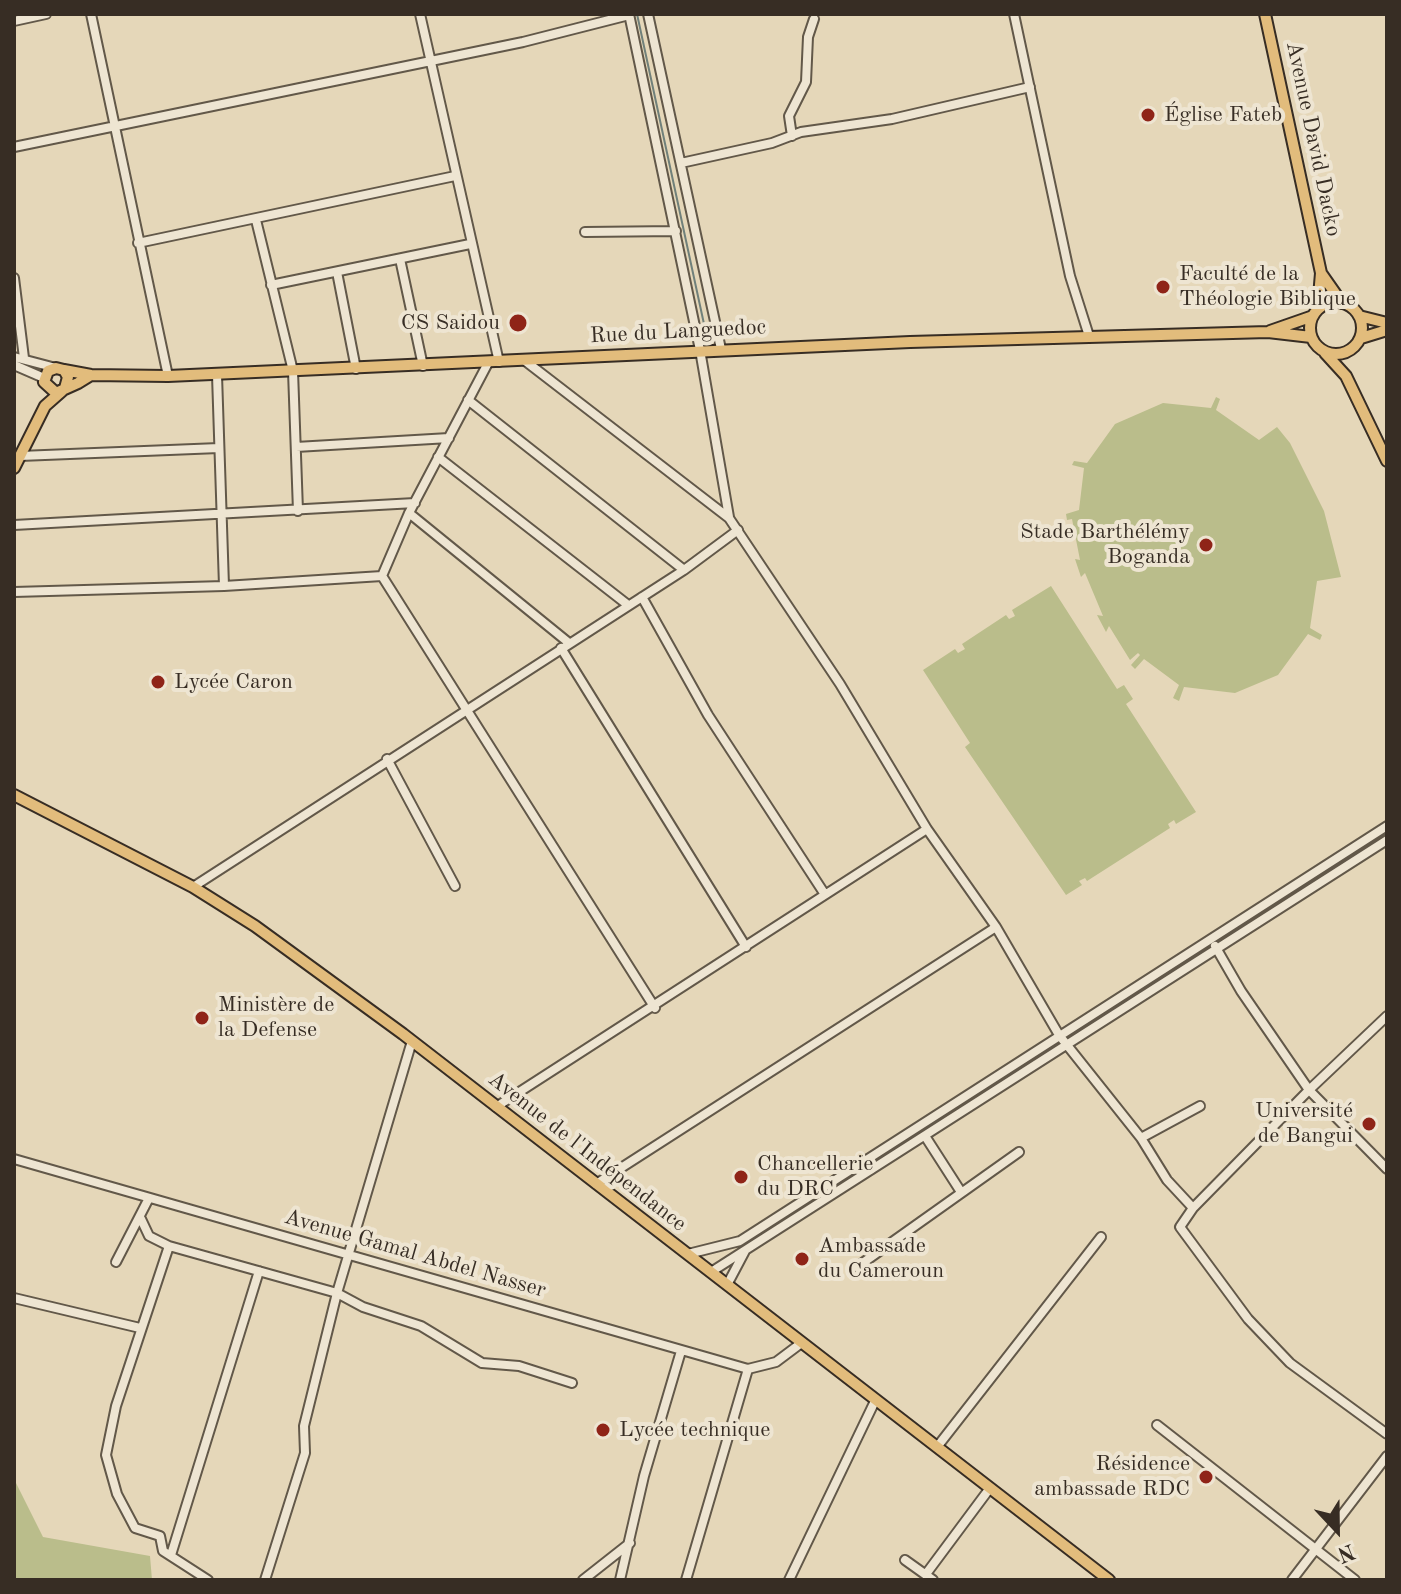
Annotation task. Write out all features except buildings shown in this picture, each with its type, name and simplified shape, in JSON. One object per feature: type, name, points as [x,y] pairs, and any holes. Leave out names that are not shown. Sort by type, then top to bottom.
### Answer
[{"type":"main road","name":"Avenue David Dacko","points":[[1265,14],[1321,273],[1316,312]]},
{"type":"main road","name":"Avenue David Dacko","points":[[1321,273],[1342,303]]},
{"type":"main road","points":[[1387,323],[1359,316],[1342,303],[1316,312],[1311,337],[1346,376],[1387,461]]},
{"type":"main road","name":"Rue du Languedoc","points":[[1268,332],[1316,312]]},
{"type":"main road","points":[[1359,316],[1361,338]]},
{"type":"main road","points":[[1346,376],[1351,350],[1361,338],[1387,330]]},
{"type":"main road","name":"Rue du Languedoc","points":[[60,369],[91,375],[217,375],[721,349],[1089,336],[1268,332],[1311,337]]},
{"type":"main road","points":[[1325,353],[1334,355],[1351,350]]},
{"type":"main road","points":[[45,406],[45,382],[60,369],[68,377],[63,390]]},
{"type":"main road","points":[[14,468],[45,406],[63,390],[91,375]]},
{"type":"main road","points":[[45,382],[51,391],[63,390]]},
{"type":"main road","name":"Avenue de l'Indépendance","points":[[14,795],[193,887],[255,926],[412,1041],[1109,1580]]},
{"type":"street","points":[[14,21],[46,14]]},
{"type":"street","points":[[91,14],[168,376]]},
{"type":"street","points":[[382,576],[438,457],[468,400],[493,362],[420,14]]},
{"type":"street","points":[[14,147],[430,61],[629,14],[700,350],[729,518]]},
{"type":"street","points":[[648,14],[721,349]]},
{"type":"street","points":[[1014,14],[1070,276],[1089,336]]},
{"type":"street","points":[[792,136],[789,116],[806,82],[808,37],[814,19]]},
{"type":"street","points":[[643,75],[661,72]]},
{"type":"street","points":[[681,163],[792,136],[892,119],[1030,87]]},
{"type":"street","points":[[138,243],[455,176]]},
{"type":"street","points":[[256,220],[293,371],[298,511]]},
{"type":"street","points":[[585,232],[676,231]]},
{"type":"street","points":[[271,285],[470,244]]},
{"type":"street","points":[[400,259],[423,366]]},
{"type":"street","points":[[337,272],[356,369]]},
{"type":"street","points":[[14,278],[24,358]]},
{"type":"street","points":[[14,357],[60,369]]},
{"type":"street","points":[[524,360],[729,518],[840,684],[927,829],[996,927],[1059,1035],[1141,1138],[1167,1180],[1193,1208]]},
{"type":"street","points":[[14,365],[45,382]]},
{"type":"street","points":[[217,375],[224,586]]},
{"type":"street","points":[[468,400],[684,570]]},
{"type":"street","points":[[296,447],[449,438]]},
{"type":"street","points":[[20,456],[219,448]]},
{"type":"street","points":[[438,457],[628,605]]},
{"type":"street","points":[[14,525],[222,516],[415,503]]},
{"type":"street","points":[[409,513],[565,645],[746,947]]},
{"type":"street","points":[[193,887],[684,570],[738,530]]},
{"type":"street","points":[[14,592],[224,586],[382,576]]},
{"type":"street","points":[[382,576],[463,710],[655,1008]]},
{"type":"street","points":[[642,597],[708,715],[824,893]]},
{"type":"street","points":[[387,759],[455,886]]},
{"type":"street","points":[[688,1254],[740,1241],[1387,826]]},
{"type":"street","points":[[496,1107],[655,1008],[824,893],[927,829]]},
{"type":"street","points":[[711,1272],[1385,845],[1375,834]]},
{"type":"street","points":[[596,1184],[996,927]]},
{"type":"street","points":[[1211,940],[1241,991],[1309,1090],[1387,1169]]},
{"type":"street","points":[[1387,1016],[1309,1090],[1181,1222],[1182,1232],[1248,1319],[1290,1363],[1387,1434]]},
{"type":"street","points":[[265,1580],[305,1453],[304,1426],[337,1293],[412,1041]]},
{"type":"street","points":[[1141,1138],[1200,1106]]},
{"type":"street","points":[[920,1127],[961,1192]]},
{"type":"street","points":[[857,1267],[1019,1152]]},
{"type":"street","name":"Avenue Gamal Abdel Nasser","points":[[14,1159],[748,1369]]},
{"type":"street","points":[[116,1262],[141,1219],[149,1198]]},
{"type":"street","points":[[141,1219],[149,1236],[169,1246],[337,1293],[363,1307],[421,1326],[482,1363],[519,1366],[572,1383]]},
{"type":"street","points":[[937,1447],[1101,1237]]},
{"type":"street","points":[[169,1246],[140,1328],[109,1431],[106,1455],[117,1494],[135,1528],[160,1536],[163,1551],[208,1580]]},
{"type":"street","points":[[727,1285],[748,1247]]},
{"type":"street","points":[[171,1555],[259,1271]]},
{"type":"street","points":[[14,1298],[140,1328]]},
{"type":"street","points":[[686,1580],[748,1369],[776,1362],[800,1344]]},
{"type":"street","points":[[620,1580],[644,1476],[681,1351]]},
{"type":"street","points":[[789,1580],[875,1401]]},
{"type":"street","points":[[1157,1425],[1355,1580]]},
{"type":"street","points":[[1292,1580],[1387,1456]]},
{"type":"street","points":[[905,1560],[929,1577],[990,1488]]},
{"type":"street","points":[[583,1580],[631,1543]]},
{"type":"green space","name":"Stade Barthélémy Boganda","points":[[1216,397],[1220,399],[1216,410],[1259,440],[1277,427],[1290,443],[1324,511],[1341,577],[1317,581],[1310,628],[1322,635],[1320,640],[1308,634],[1278,675],[1235,693],[1184,687],[1179,701],[1173,698],[1179,685],[1144,659],[1135,669],[1131,665],[1140,655],[1138,653],[1130,660],[1109,626],[1106,632],[1097,615],[1103,616],[1085,573],[1081,577],[1075,559],[1080,560],[1072,519],[1067,520],[1066,514],[1079,510],[1084,468],[1072,465],[1074,461],[1087,463],[1115,424],[1163,403],[1211,408]]},
{"type":"green space","points":[[1051,586],[1117,689],[1124,685],[1133,699],[1126,704],[1196,812],[1176,824],[1174,820],[1168,824],[1170,828],[1087,881],[1085,878],[1079,881],[1082,885],[1066,895],[965,747],[970,743],[923,670],[955,649],[958,653],[965,649],[962,644],[1006,615],[1009,619],[1015,616],[1012,610]]},
{"type":"green space","points":[[14,1479],[43,1537],[150,1556],[152,1580],[14,1580]]},
{"type":"waterway","points":[[637,14],[704,324]]},
{"type":"place","name":"Église Fateb","points":[[1148,115]]},
{"type":"place","name":"Faculté de la Théologie Biblique","points":[[1163,287]]},
{"type":"place","name":"CS Saidou","points":[[518,323]]},
{"type":"place","name":"Stade Barthélémy Boganda","points":[[1206,545]]},
{"type":"place","name":"Lycée Caron","points":[[158,682]]},
{"type":"place","name":"Ministère de la Defense","points":[[202,1018]]},
{"type":"place","name":"Université de Bangui","points":[[1369,1124]]},
{"type":"place","name":"Chancellerie du DRC","points":[[741,1177]]},
{"type":"place","name":"Ambassade du Cameroun","points":[[802,1259]]},
{"type":"place","name":"Lycée technique","points":[[603,1430]]},
{"type":"place","name":"Résidence ambassade RDC","points":[[1206,1477]]}]
